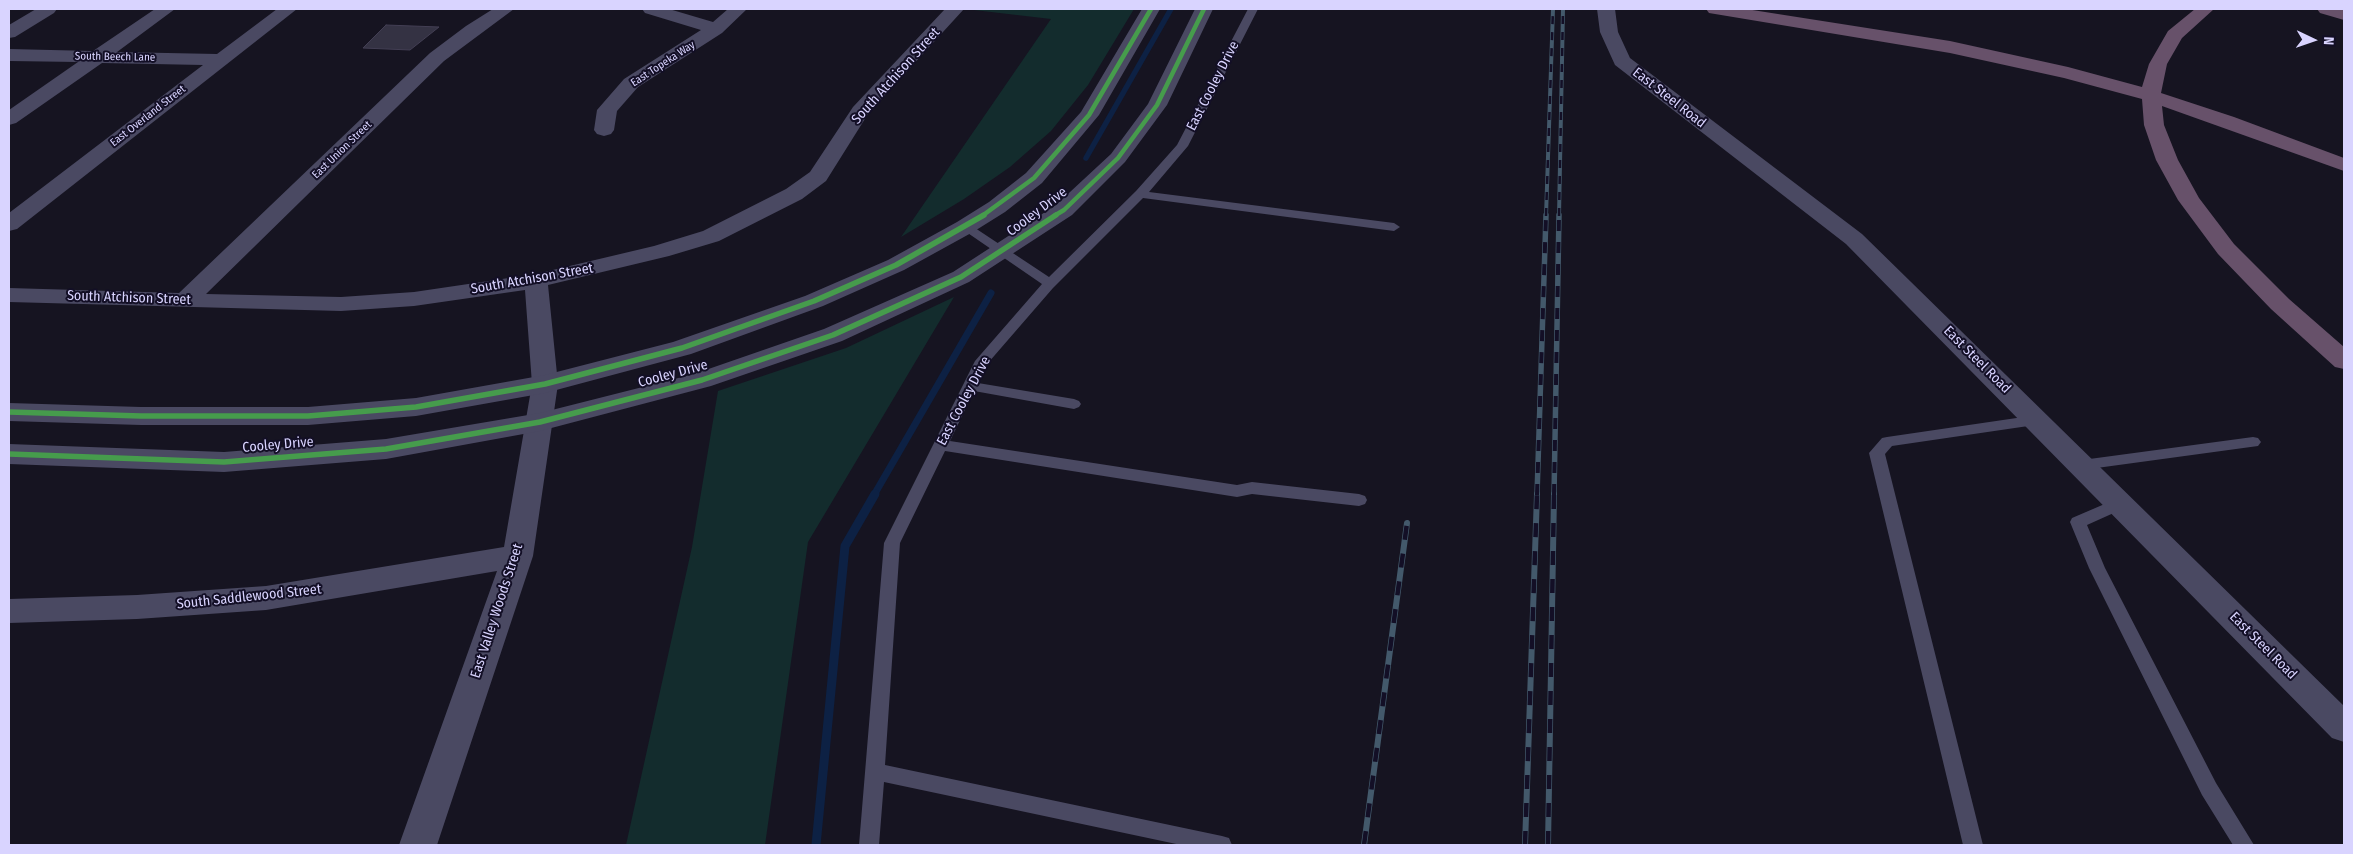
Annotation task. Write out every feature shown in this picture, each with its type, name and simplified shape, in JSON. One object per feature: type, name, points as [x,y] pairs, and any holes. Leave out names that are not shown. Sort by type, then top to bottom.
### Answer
[{"type":"highway","points":[[1715,9],[1950,47],[2048,68],[2183,106],[2344,165]]},
{"type":"highway","points":[[2204,9],[2174,35],[2158,64],[2152,92],[2154,125],[2167,160],[2188,200],[2226,249],[2280,304],[2344,360]]},
{"type":"highway","points":[[2326,9],[2344,15]]},
{"type":"street","points":[[9,33],[48,9]]},
{"type":"street","points":[[9,119],[166,9]]},
{"type":"street","name":"East Overland Street","points":[[9,224],[288,9]]},
{"type":"street","name":"East Union Street","points":[[186,300],[436,57],[472,30],[505,9]]},
{"type":"street","points":[[651,9],[716,29]]},
{"type":"street","name":"East Topeka Way","points":[[604,130],[607,110],[631,83],[716,29],[738,9]]},
{"type":"street","name":"South Atchison Street","points":[[9,295],[341,304],[414,299],[536,281],[613,264],[711,236],[794,194],[818,176],[860,111],[911,59],[955,9]]},
{"type":"street","name":"Cooley Drive","points":[[9,412],[141,416],[308,416],[416,407],[545,384],[682,348],[814,301],[896,265],[966,227],[997,207],[1034,178],[1089,115],[1151,9]]},
{"type":"street","name":"Cooley Drive","points":[[9,454],[224,462],[386,449],[540,422],[702,380],[834,336],[961,278],[1064,210],[1118,158],[1157,105],[1204,9]]},
{"type":"street","name":"East Steel Road","points":[[1606,9],[1610,32],[1622,61],[1854,239],[2038,420],[2344,728]]},
{"type":"street","name":"South Beech Lane","points":[[9,55],[222,60]]},
{"type":"street","name":"East Valley Woods Street","points":[[418,845],[518,556],[545,384],[536,281]]},
{"type":"street","name":"South Saddlewood Street","points":[[9,611],[137,607],[266,598],[378,581],[518,556]]},
{"type":"lane","name":"East Cooley Drive","points":[[869,845],[892,542],[982,361],[1050,284],[1140,194],[1182,146],[1253,9]]},
{"type":"lane","points":[[1140,194],[1394,227]]},
{"type":"lane","points":[[966,227],[1050,284]]},
{"type":"lane","points":[[970,386],[1074,404]]},
{"type":"lane","points":[[1973,845],[1877,453],[1887,442],[2038,420]]},
{"type":"lane","points":[[2082,465],[2252,442]]},
{"type":"lane","points":[[940,445],[1237,491],[1252,488],[1359,500]]},
{"type":"lane","points":[[2121,503],[2078,522],[2098,568],[2209,788],[2244,845]]},
{"type":"lane","points":[[875,772],[926,781],[1222,845]]},
{"type":"green space","points":[[1134,9],[1088,85],[1051,131],[1010,167],[964,199],[901,237],[1051,19],[974,10]]},
{"type":"green space","points":[[954,297],[808,542],[765,845],[626,845],[692,547],[718,391],[846,348]]},
{"type":"building","points":[[386,25],[439,27],[410,50],[363,48]]},
{"type":"waterway","points":[[1086,158],[1171,9]]},
{"type":"waterway","points":[[874,495],[991,293]]},
{"type":"waterway","points":[[816,845],[845,546],[875,494]]},
{"type":"railway","points":[[1546,216],[1553,9]]},
{"type":"railway","points":[[1559,216],[1563,9]]},
{"type":"railway","points":[[1537,495],[1546,215]]},
{"type":"railway","points":[[1554,495],[1559,215]]},
{"type":"railway","points":[[1525,845],[1537,494]]},
{"type":"railway","points":[[1548,845],[1554,494]]},
{"type":"railway","points":[[1364,845],[1407,523]]},
{"type":"cycle path","points":[[9,412],[141,416],[308,416],[416,407],[545,384],[682,348],[814,301],[896,265],[997,207],[1034,178],[1089,115],[1151,9]]},
{"type":"cycle path","points":[[9,454],[224,462],[386,449],[540,422],[702,380],[833,335],[961,277],[1064,210],[1118,158],[1157,105],[1204,9]]}]
